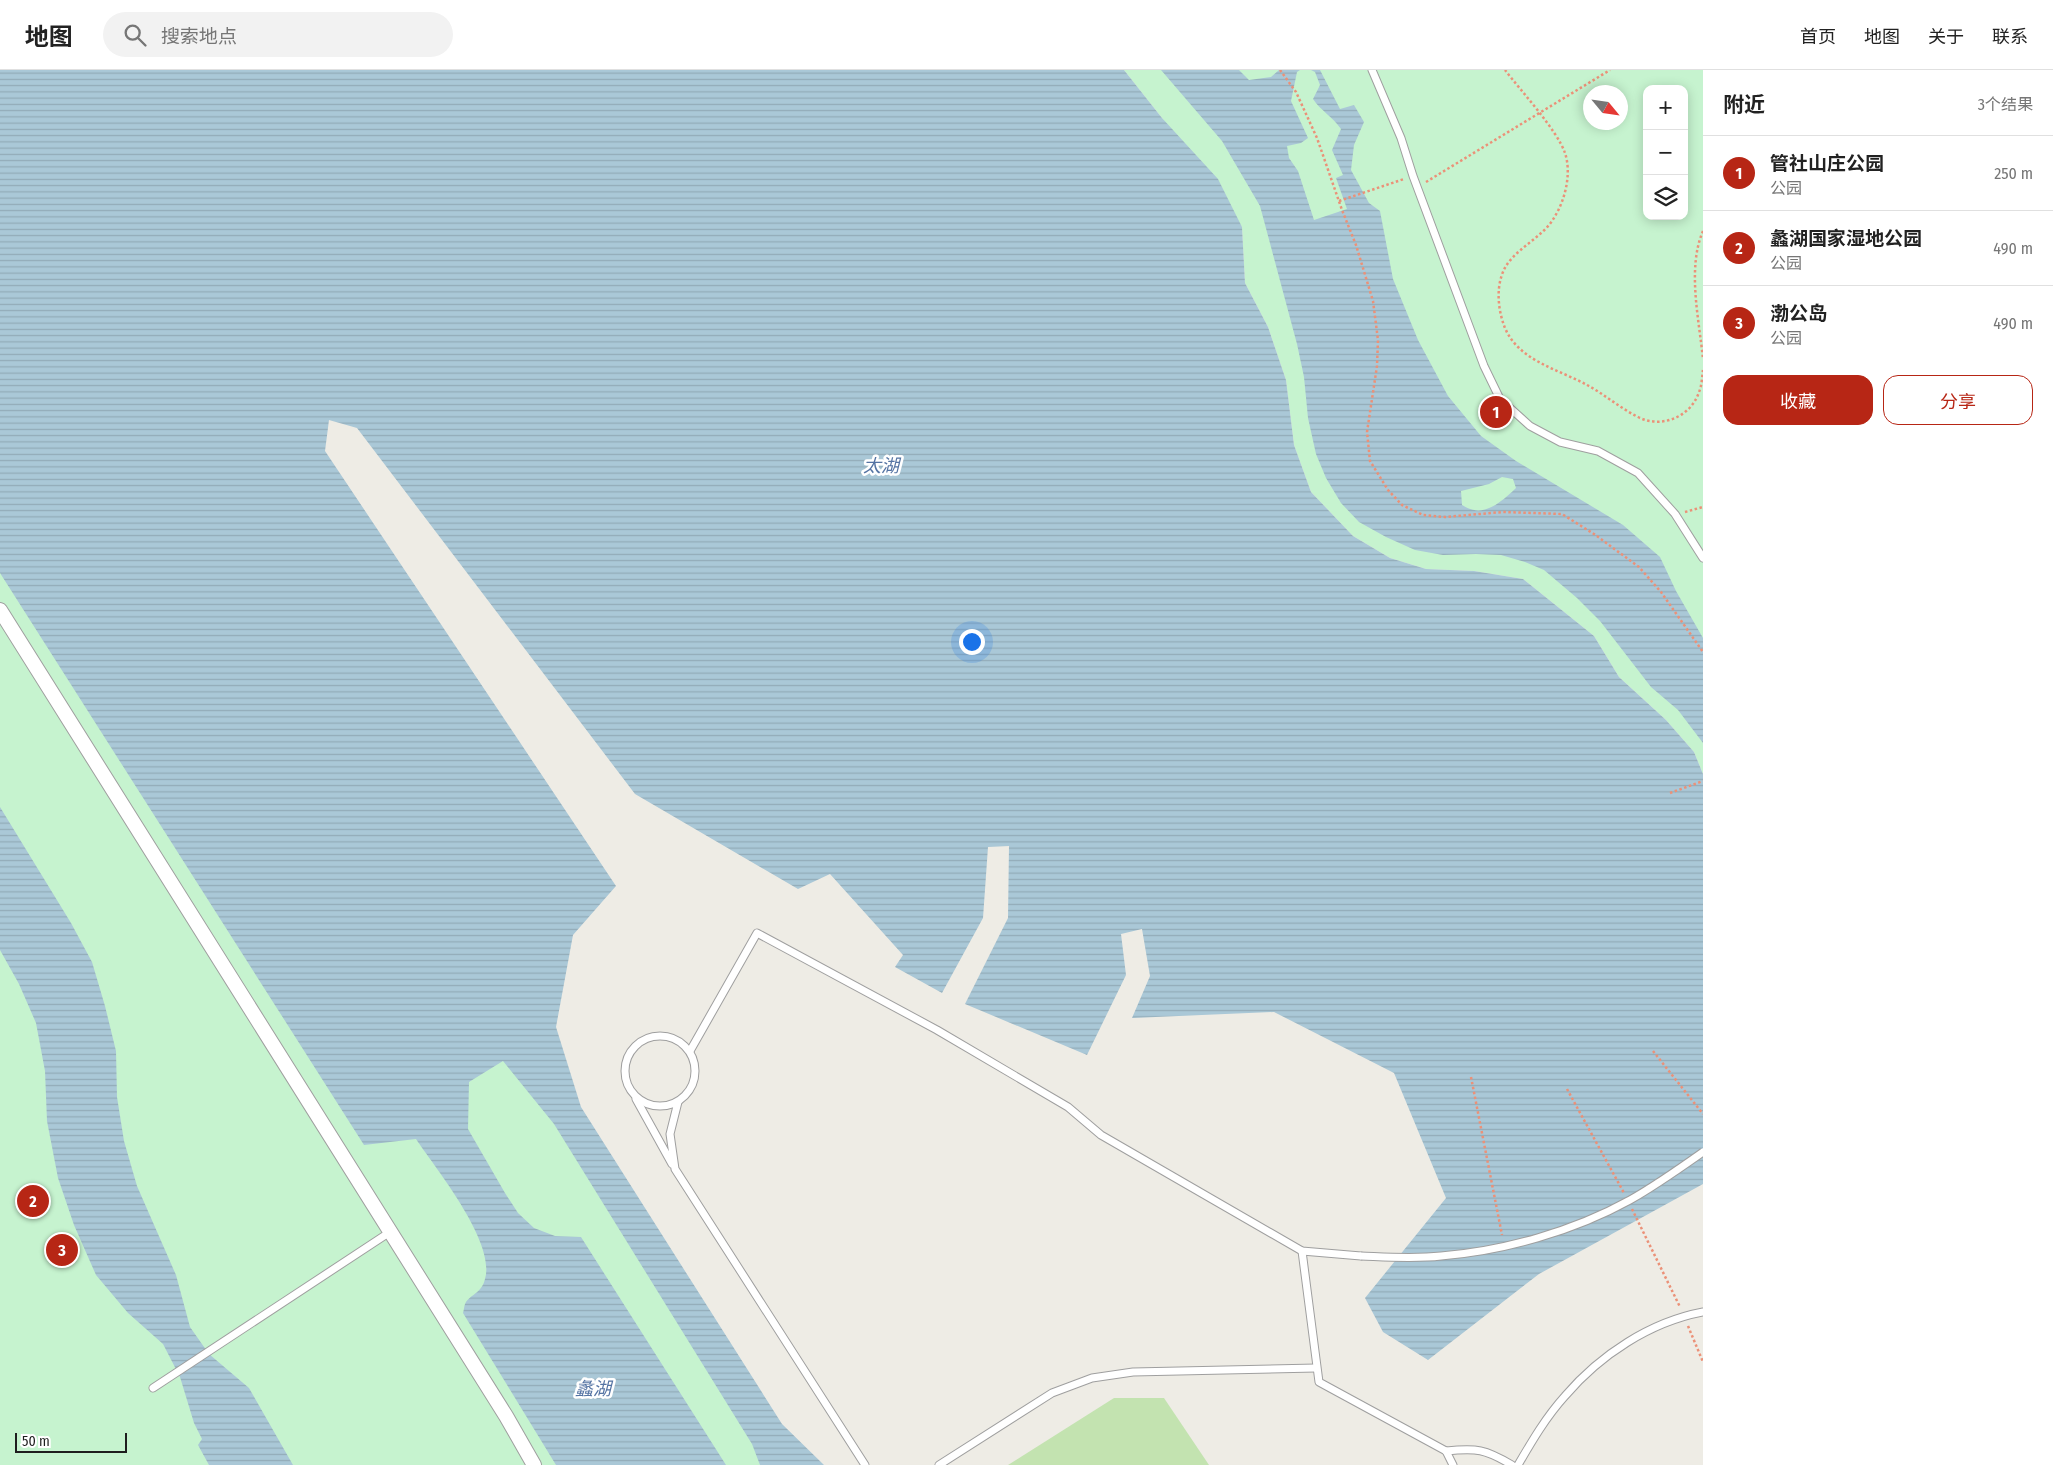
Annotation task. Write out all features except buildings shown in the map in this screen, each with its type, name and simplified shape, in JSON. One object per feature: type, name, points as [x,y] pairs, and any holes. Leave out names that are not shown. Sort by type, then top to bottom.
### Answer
[{"type":"street","points":[[0,610],[506,1416],[534,1465]]},
{"type":"lane","points":[[1372,70],[1401,138],[1417,187],[1484,366],[1500,399],[1530,426],[1560,442],[1598,451],[1638,473],[1675,514],[1703,558]]},
{"type":"lane","points":[[690,1051],[757,933],[937,1030],[1068,1107],[1101,1135],[1302,1251],[1410,1258],[1441,1256],[1528,1241],[1568,1228],[1628,1201],[1703,1152]]},
{"type":"lane","points":[[675,1169],[670,1134],[678,1102],[693,1084],[695,1072],[690,1051],[680,1042],[662,1035],[650,1036],[636,1044],[628,1054],[624,1066],[628,1086],[675,1169],[865,1465]]},
{"type":"lane","points":[[635,1096],[652,1106],[678,1102]]},
{"type":"lane","points":[[152,1388],[390,1232]]},
{"type":"lane","points":[[1302,1251],[1319,1382],[1446,1451],[1453,1465]]},
{"type":"lane","points":[[1518,1465],[1544,1423],[1565,1395],[1613,1352],[1642,1334],[1684,1316],[1703,1312]]},
{"type":"lane","points":[[939,1465],[1052,1393],[1092,1378],[1133,1372],[1316,1368]]},
{"type":"lane","points":[[1446,1451],[1472,1448],[1492,1452],[1512,1465]]},
{"type":"path","points":[[1280,70],[1296,92],[1317,138],[1356,245],[1373,301],[1378,340],[1377,366],[1367,432],[1370,461],[1388,490],[1402,505],[1422,515],[1445,517],[1503,512],[1562,514],[1594,534],[1639,567],[1661,592],[1703,652]]},
{"type":"path","points":[[1505,70],[1554,133],[1565,152],[1568,178],[1561,203],[1552,222],[1508,263],[1498,288],[1500,312],[1506,329],[1517,346],[1534,360],[1586,384],[1639,418],[1656,422],[1674,419],[1689,410],[1700,392],[1703,370]]},
{"type":"path","points":[[1417,187],[1610,70]]},
{"type":"path","points":[[1340,201],[1413,176]]},
{"type":"path","points":[[1703,231],[1699,239],[1694,268],[1703,359]]},
{"type":"path","points":[[1675,514],[1703,507]]},
{"type":"path","points":[[1670,793],[1703,781]]},
{"type":"path","points":[[1653,1051],[1703,1114]]},
{"type":"path","points":[[1471,1077],[1504,1246]]},
{"type":"path","points":[[1567,1089],[1628,1201],[1684,1316],[1703,1362]]},
{"type":"green space","points":[[1124,70],[1703,70],[1703,774],[1694,752],[1666,720],[1619,677],[1594,636],[1523,579],[1474,571],[1426,569],[1390,558],[1353,536],[1311,492],[1294,445],[1286,380],[1268,327],[1245,283],[1242,227],[1162,118]]},
{"type":"green space","points":[[0,529],[505,1050],[551,1100],[771,1465],[272,1465],[181,1321],[0,834]]},
{"type":"green space","points":[[0,928],[230,1465],[0,1465]]},
{"type":"green space","points":[[1114,1398],[1164,1398],[1209,1465],[1008,1465]]},
{"type":"water","name":"太湖","points":[[0,70],[1124,70],[1162,118],[1218,179],[1242,227],[1245,283],[1268,327],[1286,380],[1294,445],[1311,492],[1353,536],[1390,558],[1426,569],[1474,571],[1523,579],[1594,636],[1619,677],[1666,720],[1694,752],[1703,774],[1703,1184],[1539,1274],[1428,1360],[1383,1332],[1365,1298],[1446,1198],[1394,1073],[1274,1012],[1132,1018],[1150,976],[1142,929],[1121,934],[1126,975],[1087,1055],[965,1004],[1008,918],[1009,846],[988,847],[983,918],[942,993],[895,967],[903,955],[830,874],[798,889],[635,794],[357,428],[329,420],[325,451],[616,886],[573,935],[556,1027],[581,1107],[782,1424],[824,1465],[760,1465],[752,1444],[554,1124],[503,1061],[469,1082],[468,1129],[518,1213],[534,1228],[555,1236],[581,1237],[726,1465],[556,1465],[463,1313],[468,1299],[484,1283],[486,1264],[482,1246],[462,1206],[416,1139],[364,1145],[0,573]]},
{"type":"water","points":[[1161,70],[1239,70],[1249,80],[1271,77],[1279,70],[1300,70],[1297,72],[1291,101],[1308,138],[1301,143],[1287,146],[1289,158],[1298,171],[1314,220],[1347,209],[1336,178],[1343,175],[1332,150],[1341,129],[1313,99],[1320,85],[1315,72],[1311,70],[1320,70],[1340,109],[1354,105],[1364,122],[1354,145],[1351,170],[1369,203],[1380,211],[1393,279],[1418,340],[1448,396],[1481,436],[1516,461],[1623,525],[1660,557],[1676,591],[1703,638],[1703,743],[1678,710],[1651,687],[1600,621],[1577,598],[1544,570],[1501,555],[1443,555],[1415,550],[1359,522],[1341,503],[1326,478],[1316,454],[1308,418],[1304,377],[1297,344],[1260,206],[1222,141]],"holes":[[[1502,477],[1513,479],[1516,488],[1497,504],[1484,510],[1470,509],[1462,505],[1461,491],[1489,484]]]},
{"type":"water","points":[[0,807],[71,923],[92,962],[116,1051],[117,1097],[124,1141],[137,1186],[176,1275],[190,1327],[209,1354],[249,1388],[293,1465],[209,1465],[198,1445],[202,1439],[194,1423],[180,1377],[163,1344],[128,1313],[96,1275],[74,1225],[58,1178],[47,1121],[45,1071],[36,1023],[19,984],[0,950]]},
{"type":"place","name":"管社山庄公园","points":[[1496,412]]},
{"type":"place","name":"蠡湖国家湿地公园","points":[[33,1201]]},
{"type":"place","name":"渤公岛","points":[[62,1250]]},
{"type":"water label","name":"蠡湖","points":[[593,1389]]}]
